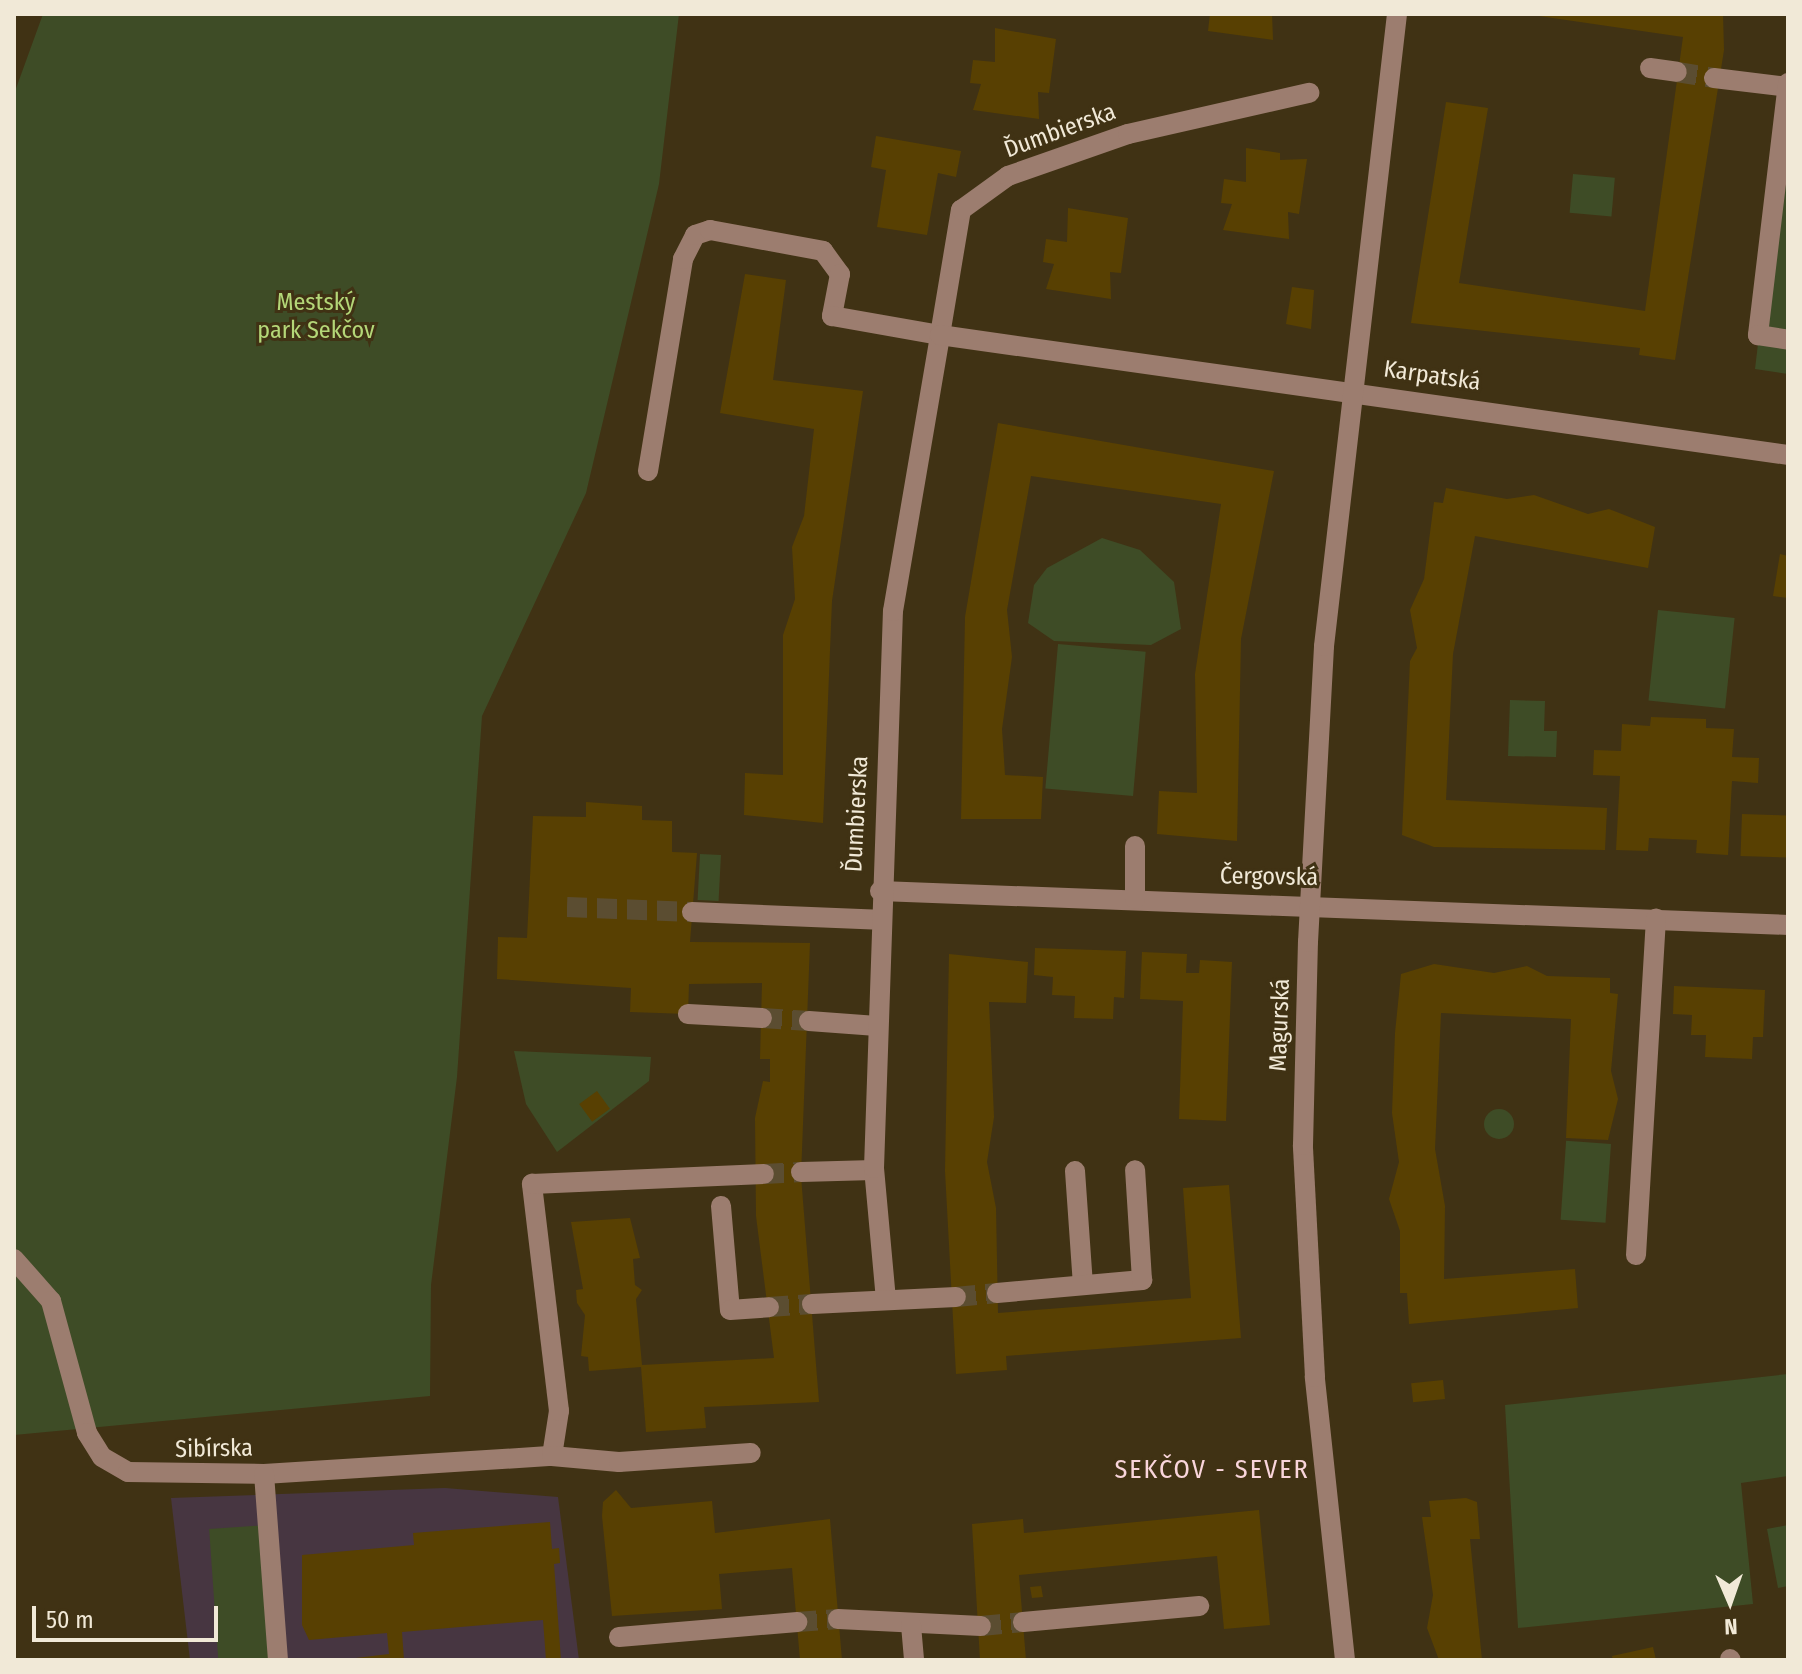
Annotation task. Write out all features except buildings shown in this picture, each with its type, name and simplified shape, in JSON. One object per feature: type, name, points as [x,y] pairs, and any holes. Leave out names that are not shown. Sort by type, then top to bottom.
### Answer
[{"type":"street","name":"Karpatská","points":[[1397,14],[1350,392],[1788,455]]},
{"type":"street","points":[[1650,68],[1677,72]]},
{"type":"street","points":[[1714,78],[1788,85],[1758,335],[1788,340]]},
{"type":"street","name":"Ďumbierska","points":[[886,1300],[874,1170],[879,920],[893,611],[961,210],[1008,176],[1128,134],[1309,93]]},
{"type":"street","points":[[648,471],[683,259],[687,243],[702,231],[823,251],[840,274],[832,316],[940,335],[1350,392]]},
{"type":"street","name":"Magurská","points":[[1345,1660],[1315,1377],[1303,1145],[1310,905],[1324,646],[1350,392]]},
{"type":"street","points":[[1135,846],[1135,899]]},
{"type":"street","name":"Čergovská","points":[[880,891],[1788,925]]},
{"type":"street","points":[[692,912],[879,920]]},
{"type":"street","points":[[1636,1255],[1656,919]]},
{"type":"street","points":[[688,1014],[762,1018]]},
{"type":"street","points":[[809,1021],[877,1026]]},
{"type":"street","points":[[801,1172],[874,1170]]},
{"type":"street","points":[[997,1293],[1142,1280],[1135,1170]]},
{"type":"street","points":[[1075,1171],[1083,1285]]},
{"type":"street","points":[[552,1456],[559,1411],[532,1184],[764,1174]]},
{"type":"street","points":[[721,1206],[730,1310],[769,1307]]},
{"type":"street","name":"Sibírska","points":[[14,1259],[51,1301],[87,1433],[102,1457],[128,1472],[264,1474],[552,1456],[619,1462],[746,1453]]},
{"type":"street","points":[[812,1304],[956,1297]]},
{"type":"street","points":[[264,1474],[278,1660]]},
{"type":"street","points":[[1023,1622],[1199,1606]]},
{"type":"street","points":[[838,1619],[911,1625],[981,1626]]},
{"type":"street","points":[[619,1637],[797,1622]]},
{"type":"street","points":[[911,1625],[914,1660]]},
{"type":"shaded area","points":[[445,1488],[558,1497],[579,1660],[190,1660],[171,1498]]},
{"type":"green space","name":"Mestský park Sekčov","points":[[43,14],[679,14],[659,184],[586,493],[482,716],[457,1077],[431,1285],[430,1396],[14,1435],[14,94]]},
{"type":"green space","points":[[1788,93],[1788,374],[1755,369]]},
{"type":"green space","points":[[1573,174],[1615,178],[1611,217],[1570,213]]},
{"type":"green space","points":[[1102,538],[1140,550],[1174,582],[1181,629],[1151,645],[1054,641],[1028,623],[1034,585],[1047,568]]},
{"type":"green space","points":[[1658,610],[1735,618],[1725,709],[1648,701]]},
{"type":"green space","points":[[1058,644],[1146,652],[1133,796],[1045,788]]},
{"type":"green space","points":[[1510,700],[1545,701],[1544,731],[1557,731],[1556,757],[1508,756]]},
{"type":"green space","points":[[700,854],[721,855],[719,901],[698,900]]},
{"type":"green space","points":[[514,1051],[651,1057],[649,1081],[557,1152],[526,1104]]},
{"type":"green space","points":[[1499,1109],[1510,1113],[1514,1124],[1510,1135],[1499,1139],[1488,1135],[1484,1124],[1488,1113]]},
{"type":"green space","points":[[1566,1141],[1611,1144],[1605,1223],[1561,1220]]},
{"type":"green space","points":[[1788,1374],[1788,1476],[1741,1483],[1753,1604],[1518,1628],[1505,1405]]},
{"type":"green space","points":[[268,1525],[277,1660],[218,1660],[209,1529]]},
{"type":"green space","points":[[1788,1525],[1788,1586],[1778,1588],[1767,1529]]},
{"type":"tunnel","points":[[1677,72],[1714,78]]},
{"type":"tunnel","points":[[567,907],[692,912]]},
{"type":"tunnel","points":[[762,1018],[809,1021]]},
{"type":"tunnel","points":[[764,1174],[801,1172]]},
{"type":"tunnel","points":[[956,1297],[997,1293]]},
{"type":"tunnel","points":[[769,1307],[812,1304]]},
{"type":"tunnel","points":[[797,1622],[838,1619]]},
{"type":"tunnel","points":[[981,1626],[1023,1622]]},
{"type":"district","name":"SEKČOV - SEVER","points":[[1212,1470]]}]
